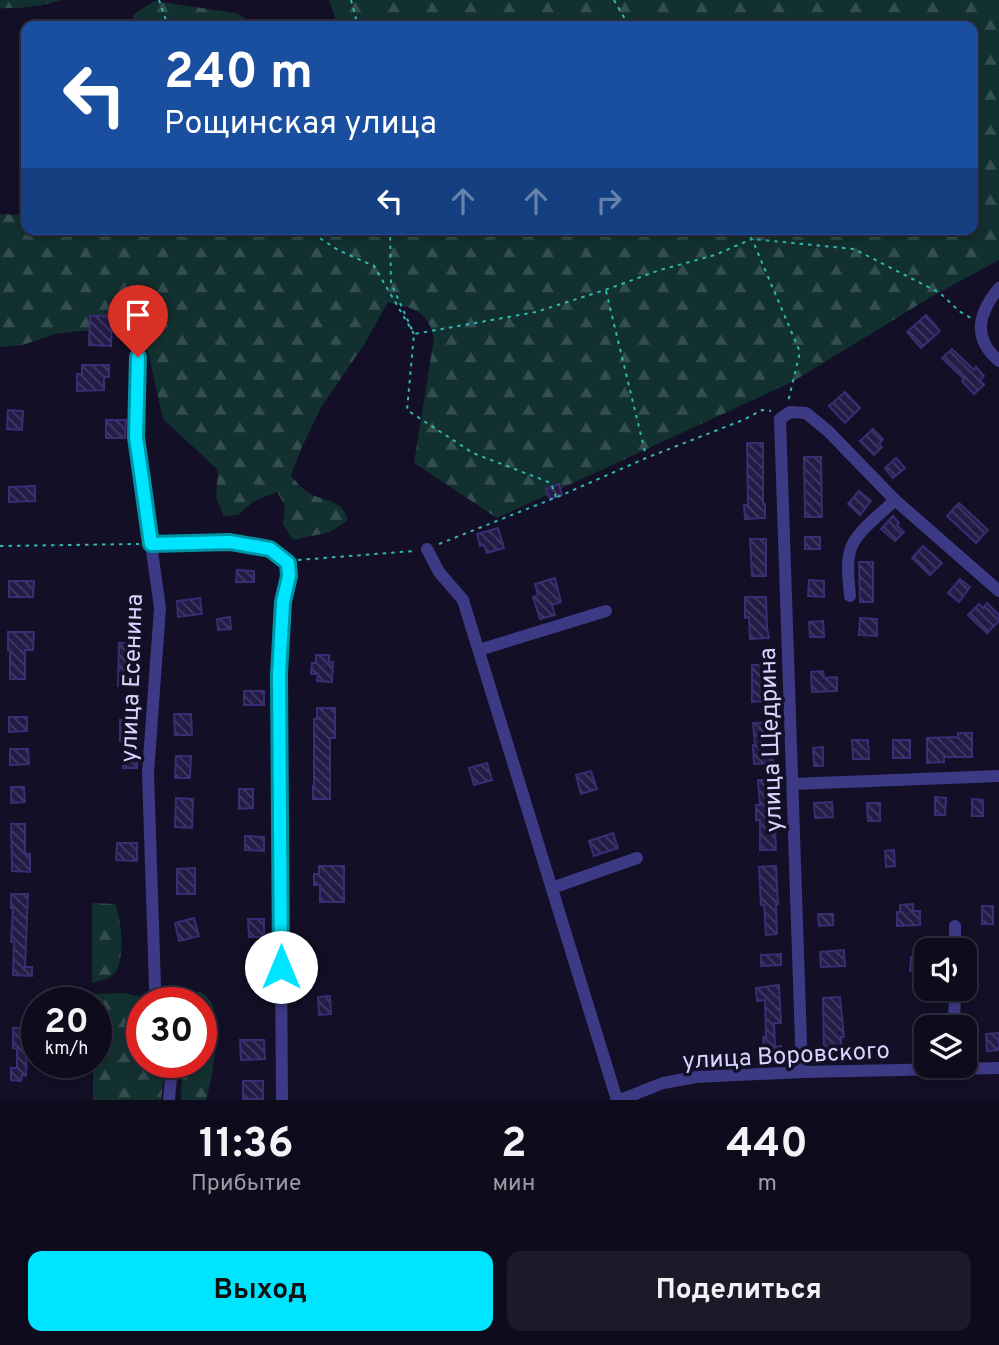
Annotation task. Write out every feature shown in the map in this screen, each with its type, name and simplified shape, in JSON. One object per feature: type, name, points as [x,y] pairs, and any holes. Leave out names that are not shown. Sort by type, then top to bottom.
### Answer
[{"type":"street","points":[[995,358],[980,337],[984,312],[999,288]]},
{"type":"street","name":"улица Есенина","points":[[138,357],[136,437],[160,608],[148,773],[155,987]]},
{"type":"street","points":[[790,412],[806,413],[828,431],[895,500],[999,592]]},
{"type":"street","name":"улица Щедрина","points":[[790,412],[780,419],[802,1072]]},
{"type":"street","points":[[850,596],[850,548],[857,537],[895,500]]},
{"type":"street","points":[[151,544],[230,542],[270,549],[288,563],[279,674],[282,1100]]},
{"type":"street","points":[[427,549],[439,572],[463,600],[619,1100]]},
{"type":"street","points":[[478,650],[606,611]]},
{"type":"street","points":[[793,784],[999,776]]},
{"type":"street","points":[[552,888],[636,858]]},
{"type":"street","points":[[955,926],[955,938]]},
{"type":"street","name":"улица Воровского","points":[[977,1068],[999,1068]]},
{"type":"street","name":"улица Воровского","points":[[619,1100],[663,1083],[696,1077],[914,1069]]},
{"type":"street","points":[[169,1100],[171,1078]]},
{"type":"path","points":[[159,0],[166,21]]},
{"type":"path","points":[[351,0],[357,21]]},
{"type":"path","points":[[614,0],[626,21]]},
{"type":"path","points":[[315,235],[338,250],[374,266],[414,334]]},
{"type":"path","points":[[390,235],[391,283],[414,334],[407,410],[473,453],[551,483],[556,497]]},
{"type":"path","points":[[750,235],[800,352],[787,408],[790,412]]},
{"type":"path","points":[[414,334],[536,312],[660,270],[715,255],[752,239],[854,249],[940,293],[959,311],[982,325]]},
{"type":"path","points":[[605,290],[646,458]]},
{"type":"path","points":[[288,563],[427,549],[762,410],[790,412]]},
{"type":"path","points":[[0,546],[151,544]]},
{"type":"green space","points":[[0,0],[62,0],[31,7],[0,8]]},
{"type":"green space","points":[[329,0],[999,0],[999,260],[931,297],[792,382],[497,518],[414,463],[434,338],[428,321],[418,312],[388,302],[365,343],[322,406],[291,476],[307,492],[341,507],[348,520],[330,532],[293,540],[283,524],[285,505],[277,492],[254,501],[238,515],[224,516],[216,498],[218,470],[163,419],[148,352],[134,339],[114,331],[79,331],[55,334],[23,345],[0,347],[0,214],[21,215],[21,235],[978,235],[978,21],[336,21]]},
{"type":"green space","points":[[154,1],[236,13],[249,21],[134,21],[133,15]]},
{"type":"green space","points":[[92,903],[115,904],[122,941],[120,961],[113,975],[92,983]]},
{"type":"green space","points":[[112,993],[126,994],[126,1078],[164,1078],[161,1100],[93,1100],[93,1078],[112,1078]]},
{"type":"green space","points":[[182,1078],[211,1078],[206,1100],[181,1100]]},
{"type":"building","points":[[926,315],[940,331],[921,348],[907,332]]},
{"type":"building","points":[[90,316],[112,316],[111,346],[89,345]]},
{"type":"building","points":[[952,349],[984,376],[980,380],[984,385],[974,394],[962,381],[964,379],[942,358]]},
{"type":"building","points":[[82,365],[109,365],[109,377],[104,377],[104,390],[77,391],[77,374],[82,374]]},
{"type":"building","points":[[845,392],[860,408],[845,423],[829,406]]},
{"type":"building","points":[[8,410],[23,411],[22,430],[7,429]]},
{"type":"building","points":[[106,420],[126,420],[125,438],[106,438]]},
{"type":"building","points":[[873,429],[883,439],[879,444],[882,447],[874,455],[860,441]]},
{"type":"building","points":[[747,443],[763,443],[765,518],[745,519],[744,505],[748,505]]},
{"type":"building","points":[[804,457],[821,457],[822,517],[805,517]]},
{"type":"building","points":[[896,458],[905,468],[893,478],[885,468]]},
{"type":"building","points":[[559,484],[562,495],[550,499],[546,489]]},
{"type":"building","points":[[35,486],[35,501],[9,502],[9,487]]},
{"type":"building","points":[[859,491],[871,501],[860,515],[848,504]]},
{"type":"building","points":[[959,503],[988,530],[976,543],[947,516]]},
{"type":"building","points":[[893,516],[904,532],[895,541],[881,529]]},
{"type":"building","points":[[498,528],[504,548],[487,553],[484,545],[480,546],[477,534]]},
{"type":"building","points":[[805,537],[820,537],[820,549],[805,549]]},
{"type":"building","points":[[750,539],[766,539],[766,576],[752,576]]},
{"type":"building","points":[[923,546],[942,563],[930,575],[912,558]]},
{"type":"building","points":[[859,562],[873,562],[873,602],[860,602]]},
{"type":"building","points":[[237,570],[254,571],[254,582],[236,582]]},
{"type":"building","points":[[555,578],[561,602],[552,605],[555,615],[540,619],[533,597],[538,595],[535,584]]},
{"type":"building","points":[[960,579],[970,587],[959,602],[948,593]]},
{"type":"building","points":[[809,580],[824,581],[824,597],[808,596]]},
{"type":"building","points":[[9,581],[34,581],[33,597],[9,597]]},
{"type":"building","points":[[745,597],[766,597],[769,638],[750,639],[749,617],[745,618]]},
{"type":"building","points":[[200,598],[202,614],[178,617],[177,601]]},
{"type":"building","points":[[987,603],[999,615],[999,621],[987,633],[968,615],[979,604],[983,608]]},
{"type":"building","points":[[230,617],[231,629],[218,630],[217,619]]},
{"type":"building","points":[[860,618],[877,619],[877,636],[859,635]]},
{"type":"building","points":[[823,621],[824,637],[810,637],[809,622]]},
{"type":"building","points":[[8,632],[34,632],[33,650],[25,650],[25,679],[10,679]]},
{"type":"building","points":[[119,643],[141,643],[138,687],[118,686]]},
{"type":"building","points":[[316,655],[329,655],[329,662],[333,662],[332,682],[317,681],[318,674],[311,674]]},
{"type":"building","points":[[752,665],[767,665],[771,701],[752,702]]},
{"type":"building","points":[[823,671],[824,678],[837,677],[837,691],[812,692],[811,672]]},
{"type":"building","points":[[244,691],[264,691],[264,705],[244,705]]},
{"type":"building","points":[[317,708],[335,708],[335,738],[330,738],[330,799],[313,799],[314,719],[317,719]]},
{"type":"building","points":[[174,714],[191,714],[192,735],[175,735]]},
{"type":"building","points":[[9,717],[27,717],[27,731],[9,732]]},
{"type":"building","points":[[120,720],[139,720],[137,768],[123,768]]},
{"type":"building","points":[[771,722],[773,763],[754,764],[753,723]]},
{"type":"building","points":[[958,733],[972,733],[972,757],[944,757],[944,762],[927,763],[927,738],[958,737]]},
{"type":"building","points":[[852,740],[868,740],[869,759],[853,759]]},
{"type":"building","points":[[893,740],[910,740],[910,758],[893,758]]},
{"type":"building","points":[[823,747],[823,766],[814,766],[813,748]]},
{"type":"building","points":[[10,749],[28,749],[29,764],[10,765]]},
{"type":"building","points":[[176,756],[191,756],[190,778],[175,778]]},
{"type":"building","points":[[487,763],[492,780],[474,785],[469,768]]},
{"type":"building","points":[[591,771],[597,789],[581,794],[576,775]]},
{"type":"building","points":[[758,780],[773,780],[776,850],[760,850],[760,820],[756,820],[756,805],[760,805]]},
{"type":"building","points":[[11,787],[24,787],[25,802],[11,803]]},
{"type":"building","points":[[239,789],[253,789],[253,808],[239,809]]},
{"type":"building","points":[[935,797],[946,798],[945,815],[935,815]]},
{"type":"building","points":[[176,798],[193,799],[192,828],[175,827]]},
{"type":"building","points":[[972,799],[983,800],[983,816],[972,816]]},
{"type":"building","points":[[832,802],[833,817],[815,818],[814,803]]},
{"type":"building","points":[[867,803],[880,803],[880,821],[868,821]]},
{"type":"building","points":[[11,824],[25,824],[25,854],[30,854],[30,872],[12,871]]},
{"type":"building","points":[[613,833],[618,848],[594,856],[589,841]]},
{"type":"building","points":[[245,836],[264,837],[264,851],[245,850]]},
{"type":"building","points":[[117,843],[137,843],[137,861],[116,860]]},
{"type":"building","points":[[894,850],[895,866],[886,867],[885,851]]},
{"type":"building","points":[[319,866],[344,866],[344,902],[320,902],[320,885],[314,885],[314,874],[319,874]]},
{"type":"building","points":[[776,866],[777,934],[766,935],[759,867]]},
{"type":"building","points":[[195,868],[195,894],[177,894],[177,869]]},
{"type":"building","points":[[11,894],[28,894],[25,967],[32,967],[32,976],[13,975]]},
{"type":"building","points":[[913,904],[913,911],[920,911],[920,925],[897,926],[900,905]]},
{"type":"building","points":[[982,906],[993,906],[993,924],[982,924]]},
{"type":"building","points":[[818,914],[833,914],[833,925],[819,926]]},
{"type":"building","points":[[194,918],[199,936],[179,941],[175,923]]},
{"type":"building","points":[[248,919],[264,919],[264,937],[249,937]]},
{"type":"building","points":[[844,950],[845,966],[821,967],[820,952]]},
{"type":"building","points":[[781,954],[781,965],[761,966],[761,955]]},
{"type":"building","points":[[911,957],[914,957],[914,971],[910,971]]},
{"type":"building","points":[[253,958],[267,958],[266,983],[253,983]]},
{"type":"building","points":[[779,985],[781,1023],[774,1023],[775,1047],[781,1046],[782,1056],[765,1058],[765,1000],[757,1001],[756,988]]},
{"type":"building","points":[[330,996],[331,1014],[319,1015],[318,997]]},
{"type":"building","points":[[840,997],[844,1037],[841,1037],[841,1058],[824,1058],[823,998]]},
{"type":"building","points":[[13,1028],[21,1028],[21,1081],[11,1080],[11,1068],[17,1068]]},
{"type":"building","points":[[999,1033],[999,1050],[987,1051],[986,1034]]},
{"type":"building","points":[[240,1040],[264,1040],[265,1059],[241,1060]]},
{"type":"building","points":[[243,1081],[263,1081],[263,1099],[243,1099]]},
{"type":"route","points":[[138,357],[136,437],[151,544],[230,542],[270,549],[288,563],[279,674],[281,967]]}]
